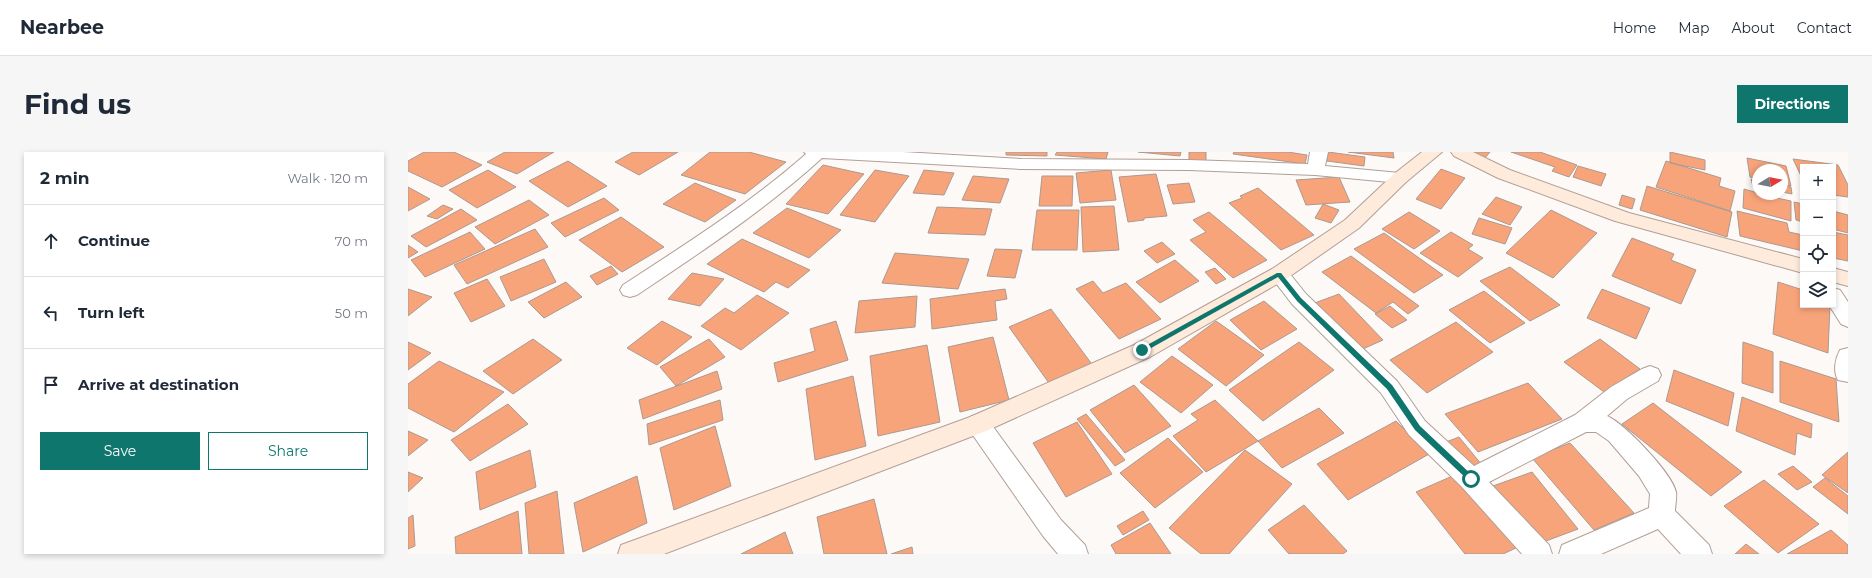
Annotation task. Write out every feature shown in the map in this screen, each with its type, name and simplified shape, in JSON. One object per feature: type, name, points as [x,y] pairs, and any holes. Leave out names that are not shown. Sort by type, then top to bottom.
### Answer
[{"type":"street","points":[[630,290],[725,227],[787,180],[816,152],[1022,164],[1189,165],[1315,170],[1400,178]]},
{"type":"street","points":[[1315,170],[1319,152]]},
{"type":"street","points":[[632,554],[978,424],[1142,350],[1279,274],[1352,224],[1400,178],[1433,152]]},
{"type":"street","points":[[1460,152],[1504,174],[1622,217],[1800,265]]},
{"type":"street","points":[[1279,274],[1299,299],[1389,387],[1417,428],[1471,479],[1539,554]]},
{"type":"street","points":[[1836,276],[1848,279]]},
{"type":"street","points":[[1836,300],[1848,319]]},
{"type":"street","points":[[1471,479],[1583,422],[1619,393],[1650,376]]},
{"type":"street","points":[[1583,422],[1601,423],[1617,434],[1648,468],[1663,492],[1662,515],[1698,554]]},
{"type":"street","points":[[978,424],[1052,528],[1075,554]]},
{"type":"street","points":[[1572,554],[1662,515]]},
{"type":"building","points":[[424,152],[454,152],[482,165],[442,187],[408,171],[408,161]]},
{"type":"building","points":[[505,152],[554,152],[517,174],[487,162]]},
{"type":"building","points":[[633,152],[678,152],[639,175],[615,162]]},
{"type":"building","points":[[710,152],[749,152],[786,162],[745,194],[681,175]]},
{"type":"building","points":[[1006,152],[1047,152],[1047,156],[1006,155]]},
{"type":"building","points":[[1057,152],[1108,152],[1106,159],[1055,155]]},
{"type":"building","points":[[1138,152],[1181,152],[1180,156]]},
{"type":"building","points":[[1189,152],[1206,152],[1206,161],[1189,160]]},
{"type":"building","points":[[1234,152],[1288,152],[1307,155],[1305,164],[1233,154]]},
{"type":"building","points":[[1328,152],[1365,157],[1364,166],[1327,161]]},
{"type":"building","points":[[1348,152],[1393,152],[1394,158]]},
{"type":"building","points":[[1468,152],[1490,152],[1485,158]]},
{"type":"building","points":[[1511,152],[1540,152],[1577,165],[1569,177],[1552,171],[1555,167]]},
{"type":"building","points":[[1670,152],[1705,160],[1705,170],[1670,163]]},
{"type":"building","points":[[1747,158],[1776,164],[1752,164],[1752,178],[1750,177]]},
{"type":"building","points":[[1793,159],[1830,164],[1800,164],[1800,174]]},
{"type":"building","points":[[568,161],[607,186],[568,207],[529,181]]},
{"type":"building","points":[[1666,161],[1721,178],[1719,186],[1735,191],[1730,211],[1656,187]]},
{"type":"building","points":[[823,165],[864,174],[828,214],[786,204]]},
{"type":"building","points":[[1836,165],[1838,165],[1848,185],[1848,197],[1836,195]]},
{"type":"building","points":[[1578,166],[1606,174],[1601,186],[1573,177]]},
{"type":"building","points":[[1441,169],[1465,178],[1441,209],[1416,199]]},
{"type":"building","points":[[488,170],[516,187],[477,208],[449,190]]},
{"type":"building","points":[[875,170],[909,176],[875,222],[840,215]]},
{"type":"building","points":[[924,170],[954,173],[944,195],[913,193]]},
{"type":"building","points":[[1111,170],[1116,200],[1080,203],[1076,173]]},
{"type":"building","points":[[1156,174],[1167,216],[1144,218],[1144,220],[1128,222],[1119,177]]},
{"type":"building","points":[[1788,174],[1791,186],[1788,185]]},
{"type":"building","points":[[973,176],[1009,179],[1000,203],[962,200]]},
{"type":"building","points":[[1042,176],[1073,176],[1072,206],[1039,206]]},
{"type":"building","points":[[1339,177],[1350,202],[1306,205],[1296,180]]},
{"type":"building","points":[[695,183],[736,200],[705,222],[663,204]]},
{"type":"building","points":[[1189,183],[1195,202],[1173,204],[1167,185]]},
{"type":"building","points":[[1647,186],[1732,212],[1727,237],[1640,210]]},
{"type":"building","points":[[1788,186],[1791,187],[1792,194],[1788,193]]},
{"type":"building","points":[[408,187],[430,199],[408,211]]},
{"type":"building","points":[[1258,188],[1314,235],[1281,250],[1229,203],[1242,198],[1240,196]]},
{"type":"building","points":[[1744,189],[1752,191],[1752,200],[1791,201],[1791,221],[1743,208]]},
{"type":"building","points":[[1622,195],[1635,199],[1632,209],[1619,205]]},
{"type":"building","points":[[1496,197],[1522,207],[1510,225],[1482,214]]},
{"type":"building","points":[[604,198],[619,210],[565,237],[551,223]]},
{"type":"building","points":[[529,200],[549,215],[495,244],[475,227]]},
{"type":"building","points":[[1794,202],[1800,203],[1800,221],[1796,220]]},
{"type":"building","points":[[1323,204],[1339,210],[1331,223],[1315,218]]},
{"type":"building","points":[[443,205],[453,209],[437,219],[427,216]]},
{"type":"building","points":[[1114,206],[1119,250],[1083,252],[1081,207]]},
{"type":"building","points":[[937,207],[992,209],[985,235],[928,233]]},
{"type":"building","points":[[787,208],[841,230],[809,258],[753,233]]},
{"type":"building","points":[[461,209],[477,220],[426,247],[411,236]]},
{"type":"building","points":[[1037,210],[1079,210],[1077,250],[1032,250]]},
{"type":"building","points":[[1551,210],[1597,233],[1553,278],[1506,253]]},
{"type":"building","points":[[1737,211],[1787,223],[1789,232],[1800,234],[1800,250],[1740,236]]},
{"type":"building","points":[[1209,212],[1267,260],[1233,278],[1190,240],[1206,232],[1193,220]]},
{"type":"building","points":[[1409,212],[1440,231],[1414,249],[1382,229]]},
{"type":"building","points":[[1836,212],[1848,215],[1848,233],[1836,230]]},
{"type":"building","points":[[621,217],[664,247],[622,272],[579,240]]},
{"type":"building","points":[[1479,218],[1512,228],[1505,244],[1472,234]]},
{"type":"building","points":[[535,229],[548,247],[467,284],[454,265]]},
{"type":"building","points":[[470,232],[485,249],[425,277],[411,260]]},
{"type":"building","points":[[1451,232],[1473,245],[1468,249],[1483,258],[1458,277],[1420,253]]},
{"type":"building","points":[[1384,233],[1443,275],[1414,293],[1354,249]]},
{"type":"building","points":[[1836,233],[1848,235],[1848,261],[1836,259]]},
{"type":"building","points":[[1632,238],[1674,254],[1671,260],[1696,270],[1681,304],[1612,276]]},
{"type":"building","points":[[742,239],[810,270],[788,288],[776,282],[764,292],[707,264]]},
{"type":"building","points":[[1162,242],[1175,254],[1157,263],[1144,251]]},
{"type":"building","points":[[408,245],[418,252],[408,258]]},
{"type":"building","points":[[995,249],[1022,250],[1015,278],[987,276]]},
{"type":"building","points":[[895,253],[969,259],[958,289],[882,283]]},
{"type":"building","points":[[1351,256],[1419,306],[1408,314],[1393,302],[1376,313],[1322,272]]},
{"type":"building","points":[[544,259],[556,282],[511,301],[500,277]]},
{"type":"building","points":[[1175,260],[1199,281],[1160,303],[1136,282]]},
{"type":"building","points":[[611,266],[618,274],[597,285],[590,276]]},
{"type":"building","points":[[1510,267],[1560,305],[1530,321],[1480,281]]},
{"type":"building","points":[[1215,268],[1226,279],[1216,284],[1205,272]]},
{"type":"building","points":[[692,273],[724,279],[700,306],[668,299]]},
{"type":"building","points":[[487,279],[505,306],[471,322],[454,293]]},
{"type":"building","points":[[1093,281],[1103,293],[1126,283],[1161,319],[1119,339],[1076,289]]},
{"type":"building","points":[[566,282],[582,297],[544,318],[528,302]]},
{"type":"building","points":[[1778,282],[1800,289],[1800,308],[1830,308],[1828,353],[1773,334]]},
{"type":"building","points":[[408,289],[432,297],[408,316]]},
{"type":"building","points":[[1005,289],[1007,299],[995,301],[997,320],[932,329],[930,299]]},
{"type":"building","points":[[1602,289],[1650,308],[1636,339],[1587,318]]},
{"type":"building","points":[[1484,291],[1525,323],[1490,343],[1449,310]]},
{"type":"building","points":[[1339,294],[1383,340],[1356,352],[1312,304]]},
{"type":"building","points":[[757,295],[789,313],[741,350],[701,326],[725,308],[734,313]]},
{"type":"building","points":[[917,296],[915,327],[855,333],[859,301]]},
{"type":"building","points":[[1264,301],[1297,329],[1261,350],[1230,320]]},
{"type":"building","points":[[1390,306],[1407,320],[1392,328],[1375,314]]},
{"type":"building","points":[[1051,309],[1094,367],[1051,386],[1009,327]]},
{"type":"building","points":[[662,321],[692,337],[657,365],[627,348]]},
{"type":"building","points":[[836,321],[848,360],[778,382],[774,363],[815,351],[810,329]]},
{"type":"building","points":[[1216,321],[1264,355],[1226,386],[1178,349]]},
{"type":"building","points":[[1456,322],[1493,352],[1427,393],[1390,360]]},
{"type":"building","points":[[993,337],[1009,400],[960,412],[948,347]]},
{"type":"building","points":[[533,339],[562,360],[513,394],[483,371]]},
{"type":"building","points":[[709,339],[725,357],[676,386],[660,367]]},
{"type":"building","points":[[1600,339],[1640,369],[1604,392],[1564,362]]},
{"type":"building","points":[[408,342],[431,353],[408,370]]},
{"type":"building","points":[[1299,342],[1334,370],[1263,421],[1229,390]]},
{"type":"building","points":[[1743,342],[1773,352],[1773,393],[1742,383]]},
{"type":"building","points":[[927,345],[940,422],[878,436],[870,356]]},
{"type":"building","points":[[1172,356],[1213,385],[1181,413],[1140,382]]},
{"type":"building","points":[[439,361],[504,392],[454,432],[408,408],[408,384]]},
{"type":"building","points":[[1780,361],[1836,379],[1839,422],[1780,402]]},
{"type":"building","points":[[1674,370],[1734,393],[1728,426],[1666,401]]},
{"type":"building","points":[[717,371],[722,389],[643,419],[639,400]]},
{"type":"building","points":[[853,376],[866,446],[815,460],[806,389]]},
{"type":"building","points":[[1528,383],[1562,419],[1478,452],[1445,414]]},
{"type":"building","points":[[1134,385],[1171,426],[1125,453],[1090,410]]},
{"type":"building","points":[[1742,397],[1812,424],[1811,438],[1797,433],[1795,455],[1736,431]]},
{"type":"building","points":[[720,400],[723,420],[649,445],[647,424]]},
{"type":"building","points":[[1215,400],[1258,441],[1206,472],[1173,436],[1198,420],[1191,414]]},
{"type":"building","points":[[1653,403],[1742,472],[1711,496],[1622,424]]},
{"type":"building","points":[[508,404],[528,424],[470,461],[451,440]]},
{"type":"building","points":[[1319,408],[1344,433],[1282,468],[1258,441]]},
{"type":"building","points":[[1086,414],[1125,460],[1115,466],[1077,419]]},
{"type":"building","points":[[1396,421],[1429,454],[1348,500],[1317,464]]},
{"type":"building","points":[[1077,422],[1112,474],[1066,497],[1033,443]]},
{"type":"building","points":[[715,426],[731,486],[674,510],[660,448]]},
{"type":"building","points":[[408,431],[428,440],[408,456]]},
{"type":"building","points":[[1459,437],[1482,465],[1468,471],[1446,442]]},
{"type":"building","points":[[1168,438],[1203,472],[1155,508],[1120,473]]},
{"type":"building","points":[[1570,443],[1634,513],[1594,530],[1532,458]]},
{"type":"building","points":[[530,450],[536,487],[480,510],[476,472]]},
{"type":"building","points":[[1245,450],[1292,484],[1229,554],[1201,554],[1169,528]]},
{"type":"building","points":[[1848,452],[1848,493],[1822,475]]},
{"type":"building","points":[[1793,466],[1812,482],[1797,490],[1778,474]]},
{"type":"building","points":[[408,472],[423,478],[408,492]]},
{"type":"building","points":[[1532,472],[1578,529],[1538,544],[1493,486]]},
{"type":"building","points":[[1457,474],[1518,547],[1503,554],[1465,554],[1416,492]]},
{"type":"building","points":[[637,476],[647,523],[583,552],[574,503]]},
{"type":"building","points":[[1825,478],[1848,496],[1848,514],[1813,487]]},
{"type":"building","points":[[1764,480],[1819,524],[1778,553],[1724,506]]},
{"type":"building","points":[[557,491],[564,554],[529,554],[525,503]]},
{"type":"building","points":[[874,499],[887,554],[824,554],[817,517]]},
{"type":"building","points":[[1304,505],[1347,551],[1343,554],[1289,554],[1268,530]]},
{"type":"building","points":[[518,511],[522,554],[456,554],[455,537]]},
{"type":"building","points":[[1143,511],[1149,520],[1123,535],[1117,526]]},
{"type":"building","points":[[413,515],[415,546],[408,549],[408,518]]},
{"type":"building","points":[[1150,523],[1171,554],[1116,554],[1111,545]]},
{"type":"building","points":[[1831,530],[1848,545],[1848,554],[1787,554]]},
{"type":"building","points":[[785,532],[793,554],[741,554]]},
{"type":"building","points":[[1746,544],[1759,554],[1735,554]]},
{"type":"building","points":[[912,547],[913,554],[891,554]]},
{"type":"route","points":[[1142,350],[1279,274],[1299,299],[1389,387],[1417,428],[1471,479]]}]
